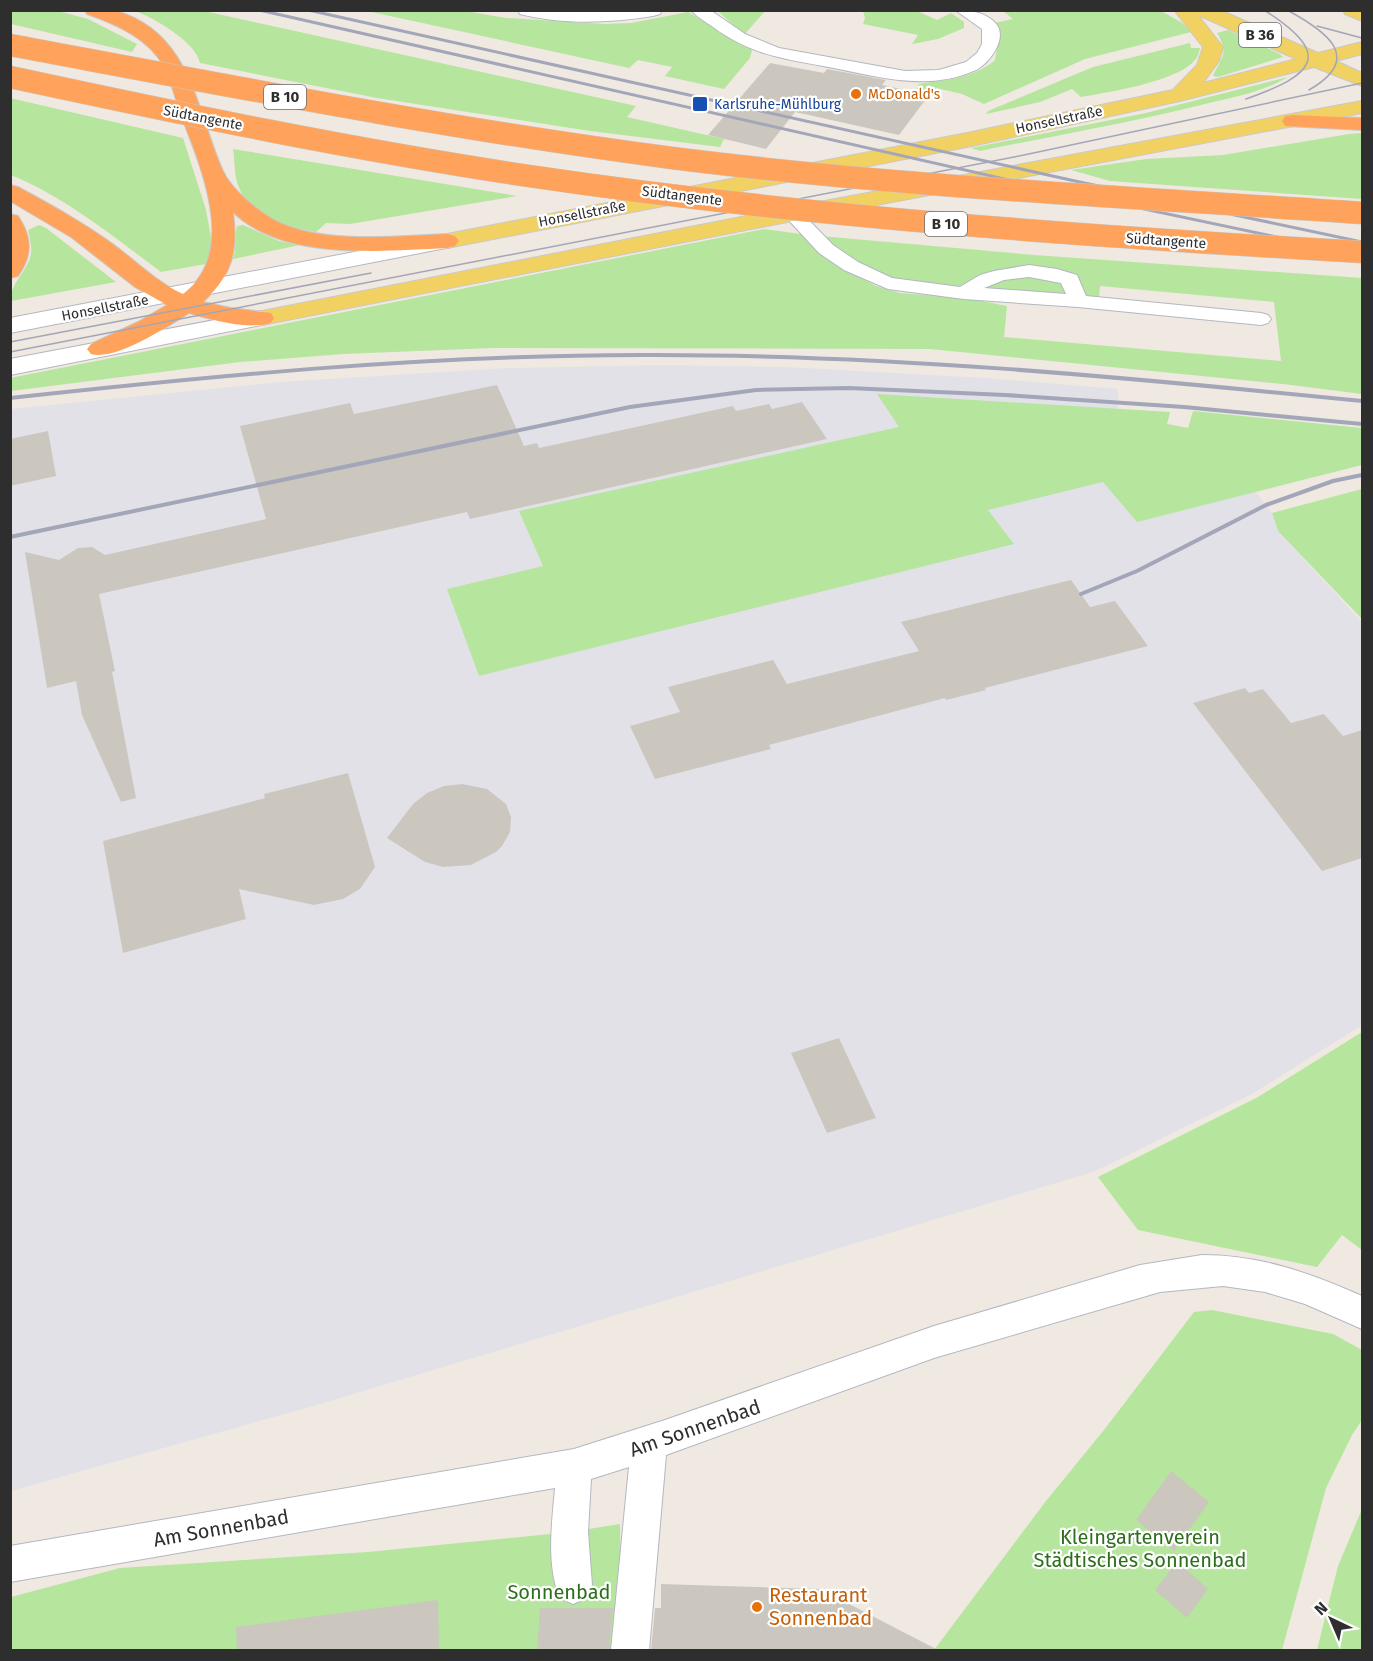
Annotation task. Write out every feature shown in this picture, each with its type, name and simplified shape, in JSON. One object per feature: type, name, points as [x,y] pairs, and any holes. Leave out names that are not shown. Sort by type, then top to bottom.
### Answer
[{"type":"highway","points":[[94,10],[144,34],[164,51],[175,70],[214,176],[223,230],[223,256],[216,274],[184,296],[152,325],[100,350]]},
{"type":"highway","name":"B 10","points":[[10,45],[419,121],[675,158],[920,183],[1362,213]]},
{"type":"highway","name":"Südtangente","points":[[10,76],[288,135],[509,172],[647,192],[932,223],[1173,242],[1362,252]]},
{"type":"highway","points":[[1293,121],[1362,124]]},
{"type":"highway","points":[[214,176],[251,216],[267,226],[284,232],[323,240],[447,241]]},
{"type":"highway","points":[[10,192],[58,217],[104,248],[143,281],[184,296],[225,315],[262,318]]},
{"type":"highway","points":[[10,221],[18,237],[18,249],[10,271]]},
{"type":"main road","points":[[527,10],[571,15],[608,15],[654,10]]},
{"type":"main road","points":[[1180,95],[1208,64],[1212,57],[1213,47],[1183,10]]},
{"type":"main road","name":"B 36","points":[[1202,10],[1362,80]]},
{"type":"main road","points":[[1352,10],[1362,15]]},
{"type":"main road","name":"Honsellstraße","points":[[10,327],[184,296],[447,241],[955,142],[1180,95],[1362,48]]},
{"type":"main road","points":[[10,367],[792,214],[1362,107]]},
{"type":"lane","points":[[699,10],[745,41],[767,51],[893,75],[952,73],[978,62],[991,41],[990,27],[963,10]]},
{"type":"lane","points":[[792,214],[826,249],[851,266],[888,283],[964,293],[1078,301],[1261,319]]},
{"type":"lane","name":"Am Sonnenbad","points":[[10,1564],[574,1467],[649,1445],[935,1342],[1160,1276],[1202,1271],[1244,1272],[1286,1281],[1326,1295],[1362,1313]]},
{"type":"lane","points":[[630,1650],[649,1445]]},
{"type":"lane","points":[[573,1585],[570,1532],[574,1467]]},
{"type":"shaded area","points":[[663,365],[786,367],[985,378],[1118,389],[1118,409],[1170,412],[1167,424],[1188,428],[1256,492],[1272,513],[1278,531],[1362,622],[1362,1025],[1252,1094],[1093,1172],[320,1404],[11,1491],[11,409],[281,382],[508,368]]},
{"type":"green space","points":[[11,10],[58,11],[88,19],[137,44],[132,52],[11,24]]},
{"type":"green space","points":[[135,11],[204,11],[636,106],[627,117],[724,139],[720,147],[590,131],[377,98],[200,63],[197,55],[183,39],[163,25]]},
{"type":"green space","points":[[367,11],[465,11],[506,18],[605,24],[631,23],[688,12],[752,50],[750,58],[724,89],[665,76],[672,67],[638,60],[629,68]]},
{"type":"green space","points":[[718,11],[765,11],[744,35]]},
{"type":"green space","points":[[863,11],[917,11],[937,20],[951,13],[964,22],[964,28],[938,39],[912,44],[918,35],[863,24],[865,18]]},
{"type":"green space","points":[[1003,11],[1161,11],[1181,22],[1191,32],[1085,59],[984,104],[962,94],[936,88],[931,94],[916,90],[919,84],[969,74],[995,60],[999,36],[995,23],[1013,19]]},
{"type":"green space","points":[[1228,30],[1283,57],[1218,77],[1213,76],[1224,51],[1217,33]]},
{"type":"green space","points":[[1190,43],[1191,48],[1200,48],[1195,60],[1186,68],[1158,80],[1081,97],[1072,89],[1040,102],[986,114],[988,111],[1093,67]]},
{"type":"green space","points":[[1288,77],[1278,83],[1245,94],[1174,112],[980,151],[971,148],[1146,113]]},
{"type":"green space","points":[[10,98],[183,138],[206,210],[212,243],[206,264],[161,272],[70,206],[11,175]]},
{"type":"green space","points":[[1362,133],[1362,199],[1110,181],[1071,170],[1146,159],[1223,155]]},
{"type":"green space","points":[[233,149],[517,196],[350,224],[326,223],[316,232],[292,227],[268,218],[249,203],[237,182]]},
{"type":"green space","points":[[39,225],[116,282],[11,301],[15,284],[31,255],[28,230]]},
{"type":"green space","points":[[243,225],[279,241],[300,245],[233,259],[237,226]]},
{"type":"green space","points":[[764,229],[808,235],[813,247],[830,261],[876,286],[900,293],[972,299],[1007,306],[1004,337],[1281,361],[1274,302],[1100,286],[1099,298],[1080,299],[1077,286],[1018,269],[961,291],[888,280],[855,265],[820,236],[1034,255],[1362,278],[1362,394],[930,349],[493,348],[343,354],[240,362],[11,391],[10,378]]},
{"type":"green space","points":[[1021,274],[1068,282],[1073,299],[974,288]]},
{"type":"green space","points":[[877,394],[1170,412],[1167,424],[1188,428],[1193,411],[1362,428],[1362,465],[1137,522],[1103,482],[988,510],[1014,544],[479,676],[447,589],[543,566],[519,511],[899,427]]},
{"type":"green space","points":[[1362,489],[1362,619],[1278,531],[1272,513]]},
{"type":"green space","points":[[1362,1032],[1362,1250],[1342,1235],[1317,1267],[1138,1230],[1098,1177],[1258,1097]]},
{"type":"green space","name":"Kleingartenverein Städtisches Sonnenbad","points":[[1212,1310],[1333,1334],[1362,1350],[1362,1420],[1352,1435],[1326,1488],[1282,1650],[934,1650],[1046,1501],[1104,1430],[1194,1312]]},
{"type":"green space","points":[[1362,1509],[1362,1650],[1317,1650],[1338,1566]]},
{"type":"green space","name":"Sonnenbad","points":[[620,1524],[621,1616],[618,1650],[11,1650],[11,1597],[120,1568],[368,1552],[570,1532]]},
{"type":"building","points":[[770,63],[824,73],[827,69],[886,80],[882,85],[929,95],[899,135],[795,112],[766,149],[708,135]]},
{"type":"building","points":[[497,385],[524,446],[537,443],[539,448],[733,406],[736,411],[769,404],[772,409],[802,402],[827,439],[470,519],[467,512],[99,594],[115,671],[112,672],[136,798],[121,802],[82,715],[76,681],[47,688],[25,552],[59,560],[78,548],[92,547],[105,555],[266,519],[240,426],[350,403],[354,414]]},
{"type":"building","points":[[48,431],[56,476],[10,486],[10,439]]},
{"type":"building","points":[[1071,580],[1090,607],[1115,601],[1148,646],[769,745],[771,749],[655,779],[630,726],[680,712],[668,687],[773,660],[787,684],[919,651],[901,622]]},
{"type":"building","points":[[1245,688],[1249,693],[1263,689],[1291,723],[1324,714],[1343,736],[1362,730],[1362,858],[1322,871],[1193,703]]},
{"type":"building","points":[[348,773],[375,867],[360,889],[343,899],[314,905],[239,889],[246,919],[123,953],[103,841],[265,798],[264,794]]},
{"type":"building","points":[[462,784],[487,789],[506,804],[511,817],[510,832],[496,852],[471,865],[443,867],[425,862],[387,838],[413,804],[427,793],[444,786]]},
{"type":"building","points":[[839,1038],[876,1118],[827,1133],[791,1053]]},
{"type":"building","points":[[1171,1471],[1209,1502],[1174,1551],[1136,1520]]},
{"type":"building","points":[[1177,1561],[1208,1589],[1187,1618],[1155,1590]]},
{"type":"building","name":"Restaurant Sonnenbad","points":[[661,1584],[820,1589],[938,1650],[651,1650],[655,1608],[661,1608]]},
{"type":"building","points":[[438,1600],[439,1650],[237,1650],[236,1627]]},
{"type":"building","points":[[540,1608],[613,1608],[609,1650],[537,1650]]},
{"type":"tram line","points":[[1246,99],[1287,81],[1300,72],[1307,62],[1307,52],[1301,40],[1264,10]]},
{"type":"tram line","points":[[1287,10],[1326,36],[1334,46],[1337,56],[1335,67],[1326,78],[1309,90]]},
{"type":"tram line","points":[[1317,26],[1362,38]]},
{"type":"tram line","points":[[10,352],[1024,155],[1362,83]]},
{"type":"tram line","points":[[10,342],[371,273]]},
{"type":"railway","points":[[259,10],[1040,187],[1362,255]]},
{"type":"railway","points":[[308,10],[1075,181],[1362,242]]},
{"type":"railway","points":[[10,398],[325,368],[483,358],[642,355],[822,358],[912,363],[1092,376],[1362,401]]},
{"type":"railway","points":[[10,537],[630,407],[756,390],[849,388],[1005,395],[1184,407],[1362,424]]},
{"type":"railway","points":[[1081,594],[1137,571],[1266,505],[1333,481],[1362,475]]},
{"type":"place","name":"McDonald's","points":[[856,94]]},
{"type":"place","name":"Karlsruhe-Mühlburg","points":[[700,104]]},
{"type":"place","name":"Restaurant Sonnenbad","points":[[757,1607]]}]
